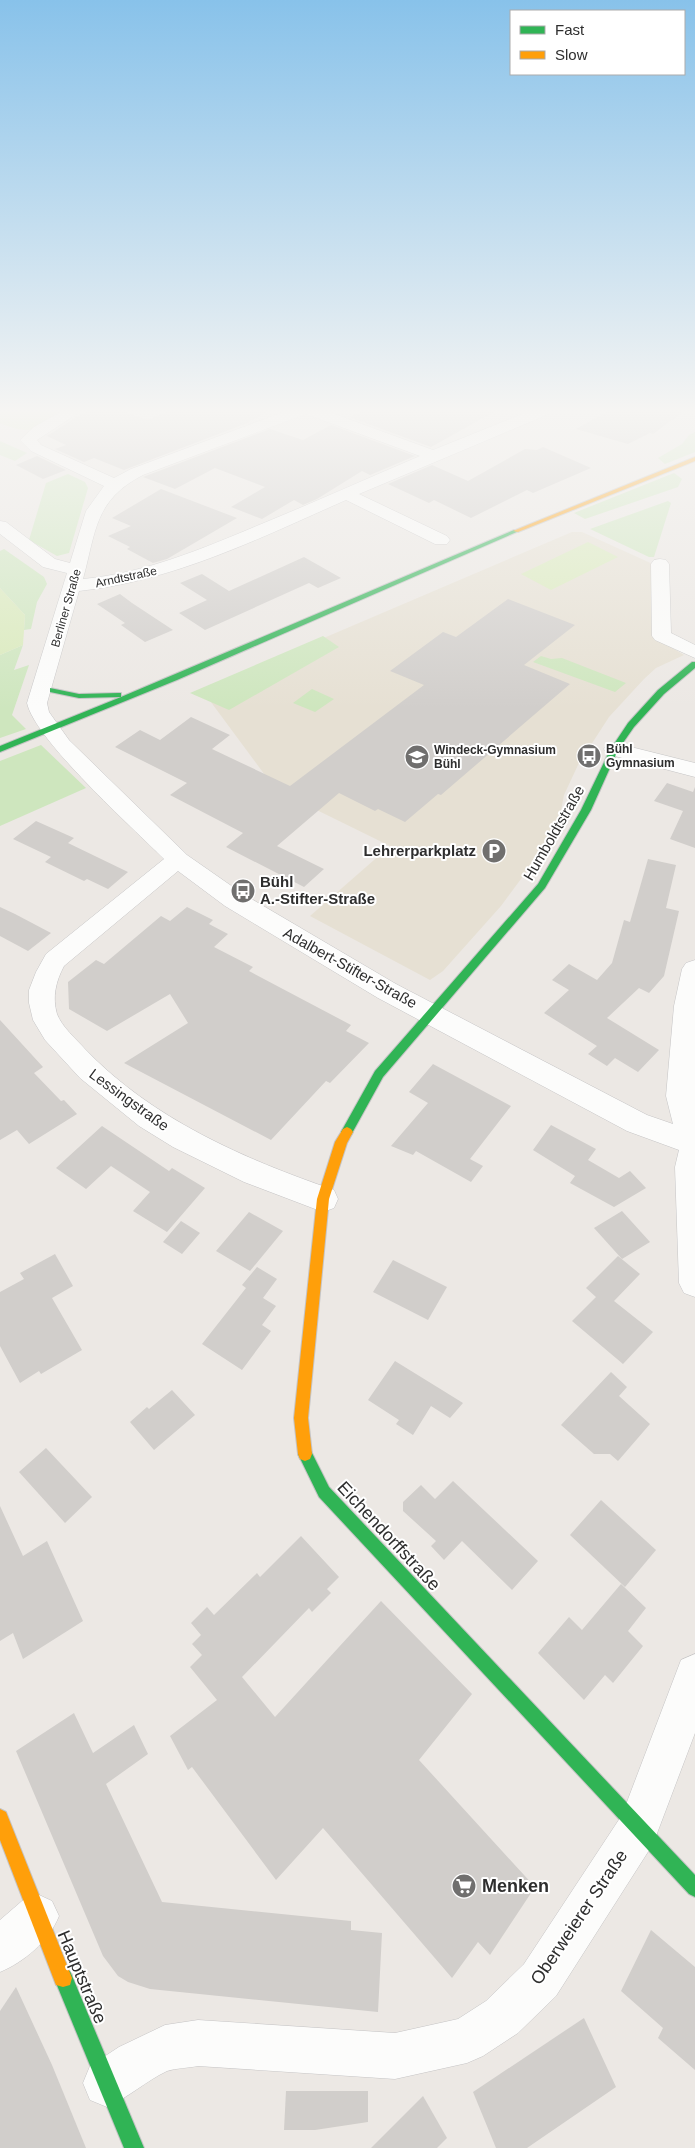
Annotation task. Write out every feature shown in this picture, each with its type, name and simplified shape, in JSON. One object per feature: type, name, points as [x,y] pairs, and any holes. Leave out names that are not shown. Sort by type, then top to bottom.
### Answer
[{"type":"street","name":"Berliner Straße","points":[[51,729],[39,712],[37,703],[50,684],[74,578],[95,508]]},
{"type":"street","name":"Arndtstraße","points":[[74,578],[124,580],[158,571],[198,558],[313,508]]},
{"type":"street","points":[[375,508],[441,540]]},
{"type":"street","points":[[0,749],[136,693],[485,543],[572,508]]},
{"type":"street","points":[[0,526],[49,563],[74,578]]},
{"type":"street","points":[[660,564],[662,636],[695,652]]},
{"type":"street","name":"Humboldtstraße","points":[[433,1014],[542,886],[592,798],[615,749],[648,705],[695,664]]},
{"type":"street","points":[[50,684],[94,697],[136,693]]},
{"type":"street","name":"Adalbert-Stifter-Straße","points":[[51,729],[62,744],[179,860],[234,900],[298,940],[387,991],[637,1122],[695,1142]]},
{"type":"street","points":[[615,749],[695,770]]},
{"type":"street","name":"Lessingstraße","points":[[179,860],[169,866],[55,960],[46,974],[42,991],[42,1008],[47,1024],[79,1062],[100,1081],[162,1125],[215,1154],[288,1188],[324,1199]]},
{"type":"street","points":[[695,969],[687,1006],[680,1096],[682,1112],[695,1142],[690,1170],[695,1283]]},
{"type":"street","name":"Eichendorffstraße","points":[[433,1014],[379,1074],[341,1142],[324,1199],[301,1418],[305,1456],[324,1492],[695,1888]]},
{"type":"street","name":"Oberweierer Straße","points":[[107,2083],[165,2048],[198,2044],[396,2056],[468,2040],[502,2017],[540,1980],[605,1883],[638,1829],[684,1709],[695,1674]]},
{"type":"street","name":"Hauptstraße","points":[[0,1818],[37,1916],[134,2148]]},
{"type":"street","points":[[0,1950],[37,1916]]},
{"type":"shaded area","name":"Windeck-Gymnasium Bühl","points":[[572,532],[582,532],[655,565],[654,637],[684,655],[656,668],[609,717],[578,765],[564,795],[559,821],[541,852],[501,906],[443,971],[430,980],[310,916],[390,846],[276,790],[202,690]]},
{"type":"green space","points":[[38,508],[82,508],[69,553],[57,556],[29,540]]},
{"type":"green space","points":[[586,508],[616,508],[585,519],[574,513]]},
{"type":"green space","points":[[648,508],[669,508],[654,557],[649,557],[590,529]]},
{"type":"green space","points":[[588,542],[618,557],[551,590],[521,574]]},
{"type":"green space","points":[[4,549],[44,577],[47,584],[37,602],[31,629],[24,630],[25,615],[0,588],[0,551]]},
{"type":"green space","points":[[0,588],[25,615],[23,645],[0,655]]},
{"type":"green space","points":[[323,636],[339,647],[229,710],[190,693]]},
{"type":"green space","points":[[23,645],[14,670],[29,665],[12,715],[26,729],[0,738],[0,655]]},
{"type":"green space","points":[[541,656],[551,659],[562,658],[626,683],[615,692],[533,662]]},
{"type":"green space","points":[[312,689],[334,699],[315,712],[293,703]]},
{"type":"green space","points":[[41,745],[86,788],[0,826],[0,761]]},
{"type":"building","points":[[128,508],[211,508],[237,518],[167,559],[153,563],[127,549],[130,547],[108,536],[131,526],[112,518]]},
{"type":"building","points":[[234,508],[280,508],[262,519]]},
{"type":"building","points":[[451,508],[491,508],[471,518]]},
{"type":"building","points":[[304,557],[341,578],[318,588],[309,583],[205,630],[179,613],[207,600],[180,583],[202,574],[229,591]]},
{"type":"building","points":[[120,594],[173,630],[145,642],[121,625],[125,623],[97,604]]},
{"type":"building","points":[[508,599],[575,625],[524,665],[570,684],[441,795],[438,794],[405,822],[378,809],[375,811],[339,793],[277,846],[324,869],[304,887],[226,847],[243,833],[170,795],[187,783],[115,747],[140,730],[160,740],[191,717],[230,735],[212,749],[290,786],[424,685],[390,671],[443,632],[456,637]]},
{"type":"building","points":[[667,783],[693,792],[695,787],[695,848],[670,839],[683,811],[654,801]]},
{"type":"building","points":[[36,821],[74,838],[68,843],[128,872],[108,889],[87,879],[84,881],[45,862],[51,857],[13,839]]},
{"type":"building","points":[[648,859],[676,865],[666,908],[679,911],[664,976],[649,993],[639,988],[607,1018],[659,1050],[638,1072],[615,1058],[607,1066],[588,1054],[597,1046],[544,1013],[569,990],[552,980],[569,964],[597,980],[612,963],[624,920],[630,922]]},
{"type":"building","points":[[0,907],[51,933],[28,951],[0,936]]},
{"type":"building","points":[[187,907],[213,920],[209,924],[228,934],[214,947],[253,967],[249,971],[351,1025],[346,1031],[369,1043],[330,1083],[326,1081],[271,1140],[124,1063],[188,1023],[170,994],[107,1031],[69,1009],[68,982],[96,960],[104,964],[161,916],[170,921]]},
{"type":"building","points":[[0,1020],[43,1067],[34,1073],[61,1101],[64,1100],[77,1114],[29,1144],[17,1130],[0,1140]]},
{"type":"building","points":[[433,1064],[511,1106],[470,1159],[483,1166],[471,1182],[416,1151],[413,1155],[391,1146],[428,1103],[409,1092]]},
{"type":"building","points":[[551,1125],[596,1149],[588,1160],[619,1178],[630,1171],[646,1188],[614,1207],[570,1183],[575,1176],[533,1150]]},
{"type":"building","points":[[102,1126],[169,1171],[172,1168],[205,1188],[167,1232],[133,1211],[150,1192],[111,1166],[86,1189],[56,1168]]},
{"type":"building","points":[[622,1211],[650,1242],[622,1259],[594,1228]]},
{"type":"building","points":[[249,1212],[283,1231],[250,1271],[216,1251]]},
{"type":"building","points":[[181,1221],[200,1233],[182,1254],[163,1242]]},
{"type":"building","points":[[55,1254],[73,1286],[52,1298],[82,1350],[41,1374],[39,1371],[20,1383],[0,1346],[0,1292],[24,1279],[20,1273]]},
{"type":"building","points":[[618,1256],[640,1274],[614,1301],[653,1332],[623,1364],[572,1321],[596,1297],[586,1288]]},
{"type":"building","points":[[393,1260],[447,1287],[428,1320],[373,1292]]},
{"type":"building","points":[[257,1267],[277,1279],[263,1298],[276,1306],[262,1325],[271,1331],[242,1370],[202,1344],[246,1288],[242,1285]]},
{"type":"building","points":[[395,1361],[463,1403],[450,1418],[431,1406],[413,1435],[396,1424],[399,1420],[368,1400]]},
{"type":"building","points":[[611,1372],[627,1387],[619,1396],[650,1424],[618,1461],[610,1454],[594,1454],[561,1425]]},
{"type":"building","points":[[172,1390],[195,1415],[154,1450],[130,1422],[147,1407],[149,1409]]},
{"type":"building","points":[[46,1448],[92,1497],[65,1523],[19,1472]]},
{"type":"building","points":[[453,1481],[538,1561],[512,1590],[462,1541],[444,1560],[431,1546],[436,1541],[403,1511],[403,1502],[421,1485],[435,1499]]},
{"type":"building","points":[[601,1500],[656,1550],[625,1587],[570,1535]]},
{"type":"building","points":[[0,1506],[23,1556],[47,1541],[83,1621],[23,1659],[13,1633],[0,1641]]},
{"type":"building","points":[[301,1536],[339,1577],[327,1589],[331,1593],[312,1612],[309,1608],[242,1677],[275,1717],[381,1601],[472,1694],[419,1760],[535,1887],[490,1955],[478,1942],[452,1978],[323,1828],[276,1880],[192,1767],[188,1770],[170,1736],[217,1700],[190,1667],[202,1655],[192,1644],[201,1635],[191,1623],[207,1607],[214,1615],[257,1573],[260,1577]]},
{"type":"building","points":[[621,1584],[646,1608],[628,1631],[643,1646],[613,1683],[605,1675],[584,1700],[538,1653],[569,1617],[582,1630]]},
{"type":"building","points":[[74,1713],[93,1753],[134,1725],[148,1754],[106,1784],[162,1902],[351,1921],[351,1930],[382,1933],[378,2012],[150,1989],[128,1982],[118,1976],[103,1956],[16,1751]]},
{"type":"building","points":[[651,1930],[695,1967],[695,2070],[658,2038],[663,2028],[621,1991]]},
{"type":"building","points":[[16,1987],[52,2065],[86,2148],[0,2148],[0,2011]]},
{"type":"building","points":[[584,2018],[616,2087],[527,2148],[496,2148],[473,2092]]},
{"type":"building","points":[[286,2091],[368,2091],[368,2122],[315,2130],[284,2130]]},
{"type":"building","points":[[423,2096],[447,2138],[437,2148],[371,2148]]},
{"type":"traffic: fast","points":[[0,749],[174,678],[516,531]]},
{"type":"traffic: fast","points":[[347,1132],[379,1074],[542,886],[586,810],[614,750],[631,725],[661,692],[695,664]]},
{"type":"traffic: fast","points":[[53,690],[79,696],[118,695]]},
{"type":"traffic: fast","points":[[305,1454],[324,1492],[695,1888]]},
{"type":"traffic: fast","points":[[63,1978],[134,2148]]},
{"type":"traffic: slow","points":[[516,531],[573,508]]},
{"type":"traffic: slow","points":[[305,1454],[301,1418],[323,1199],[341,1142],[347,1132]]},
{"type":"traffic: slow","points":[[0,1818],[63,1978]]},
{"type":"place","name":"Bühl Gymnasium","points":[[589,756]]},
{"type":"place","name":"Windeck-Gymnasium Bühl","points":[[417,757]]},
{"type":"place","name":"Lehrerparkplatz","points":[[494,851]]},
{"type":"place","name":"Bühl A.-Stifter-Straße","points":[[243,891]]},
{"type":"place","name":"Menken","points":[[464,1886]]}]
